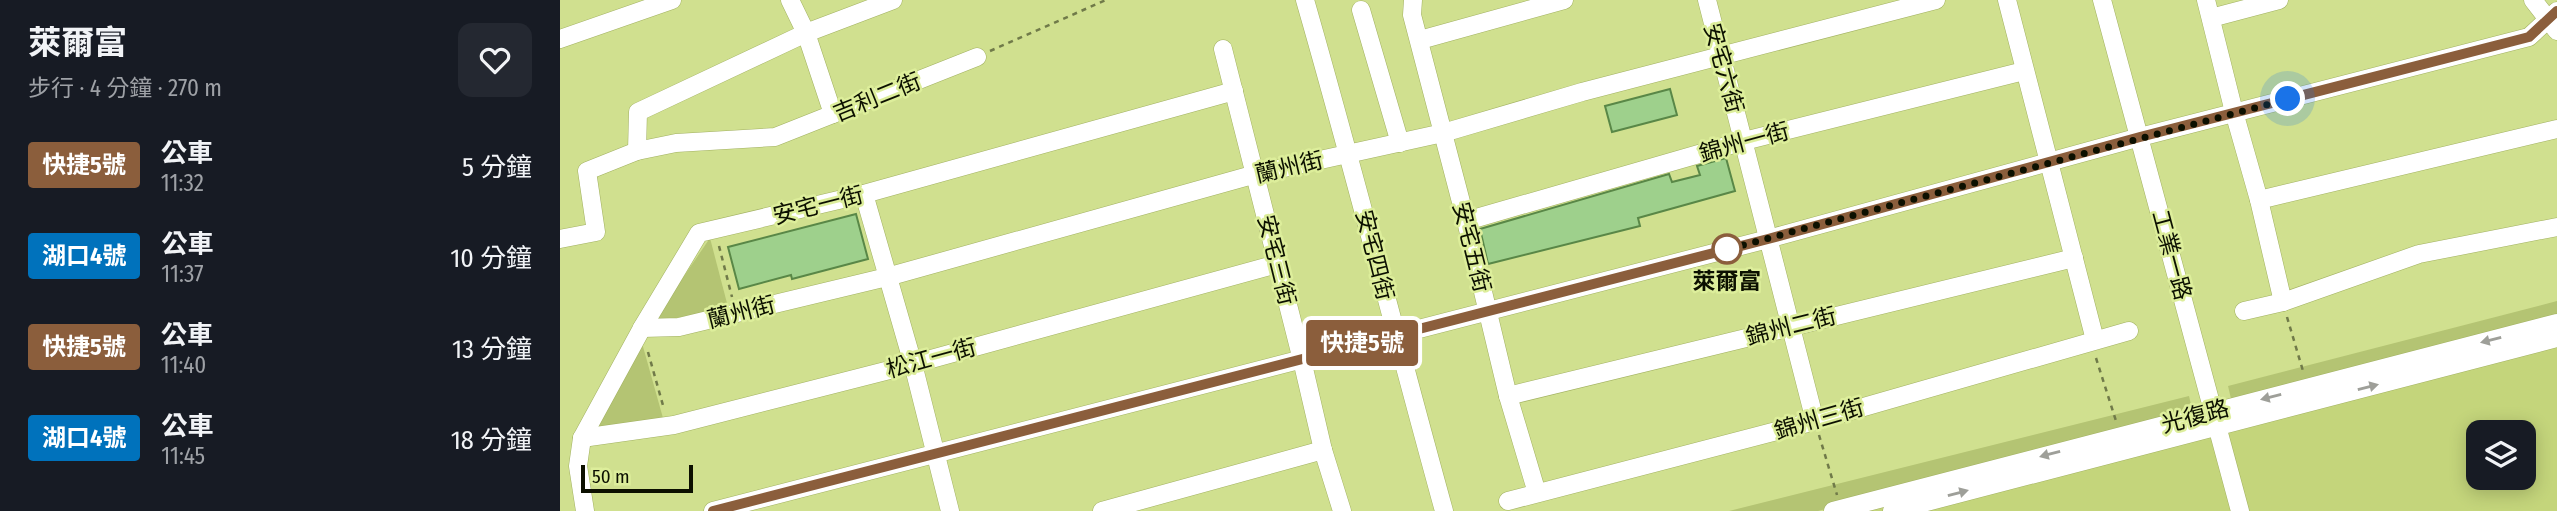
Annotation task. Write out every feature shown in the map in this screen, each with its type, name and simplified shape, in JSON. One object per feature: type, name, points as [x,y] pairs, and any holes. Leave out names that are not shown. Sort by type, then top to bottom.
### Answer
[{"type":"street","points":[[560,39],[673,0]]},
{"type":"street","points":[[790,0],[806,33],[833,114]]},
{"type":"street","points":[[637,151],[638,112],[806,33],[893,0]]},
{"type":"street","name":"安宅四街","points":[[1305,0],[1444,511]]},
{"type":"street","name":"安宅五街","points":[[1413,0],[1412,15],[1508,396],[1536,493]]},
{"type":"street","points":[[1420,40],[1564,0]]},
{"type":"street","name":"安宅六街","points":[[1707,0],[1815,421]]},
{"type":"street","name":"蘭州街","points":[[642,328],[679,327],[887,276],[1256,174],[1443,133],[1581,92],[1936,0]]},
{"type":"street","points":[[2007,0],[2093,340]]},
{"type":"street","name":"工業一路","points":[[2102,0],[2240,511]]},
{"type":"street","points":[[2206,0],[2283,302]]},
{"type":"street","points":[[2211,18],[2279,0]]},
{"type":"street","points":[[713,511],[1768,239],[2234,112],[2529,37],[2554,21],[2533,0]]},
{"type":"street","points":[[1361,10],[1400,143]]},
{"type":"street","name":"安宅三街","points":[[1223,49],[1303,360],[1323,450],[1342,511]]},
{"type":"street","name":"吉利二街","points":[[560,239],[596,232],[587,171],[637,151],[676,143],[775,137],[977,57]]},
{"type":"street","name":"錦州一街","points":[[1466,221],[1744,141],[2024,71]]},
{"type":"street","name":"安宅一街","points":[[584,511],[578,466],[582,438],[642,328],[699,233],[864,194],[1234,91]]},
{"type":"street","points":[[2259,200],[2557,129]]},
{"type":"street","points":[[864,194],[913,363],[950,511]]},
{"type":"street","points":[[2244,311],[2283,302],[2419,254],[2557,226]]},
{"type":"street","name":"錦州二街","points":[[1508,396],[2074,258]]},
{"type":"street","name":"松江一街","points":[[582,438],[669,426],[1277,264]]},
{"type":"street","name":"光復路","points":[[1892,511],[2557,323]]},
{"type":"street","name":"錦州三街","points":[[1508,501],[1815,421],[2129,331]]},
{"type":"street","name":"光復路","points":[[1835,504],[2557,338]]},
{"type":"street","points":[[1102,511],[1323,450]]},
{"type":"path","points":[[977,57],[1106,0]]},
{"type":"path","points":[[714,229],[736,313]]},
{"type":"path","points":[[2283,302],[2304,374]]},
{"type":"path","points":[[642,328],[669,426]]},
{"type":"path","points":[[2093,340],[2116,422]]},
{"type":"path","points":[[1815,421],[1835,504]]},
{"type":"shaded area","points":[[710,238],[728,307],[652,323]]},
{"type":"shaded area","points":[[2557,301],[2557,321],[2232,403],[2228,386]]},
{"type":"shaded area","points":[[2557,328],[2557,511],[1867,511]]},
{"type":"shaded area","points":[[642,343],[663,418],[590,433]]},
{"type":"shaded area","points":[[2189,396],[2193,413],[1818,511],[1729,511]]},
{"type":"building","points":[[1670,89],[1677,115],[1612,132],[1605,106]]},
{"type":"building","points":[[1726,158],[1735,191],[1638,218],[1640,226],[1488,264],[1480,229],[1669,174],[1672,182],[1700,175],[1697,166]]},
{"type":"building","points":[[856,214],[868,259],[792,279],[791,275],[739,289],[728,247]]},
{"type":"bus line","name":"快捷5號","points":[[713,511],[1768,239],[2140,137],[2529,37],[2557,11]]},
{"type":"place","name":"萊爾富","points":[[1727,249]]},
{"type":"route","points":[[1727,249],[1717,252],[2288,99]]}]
